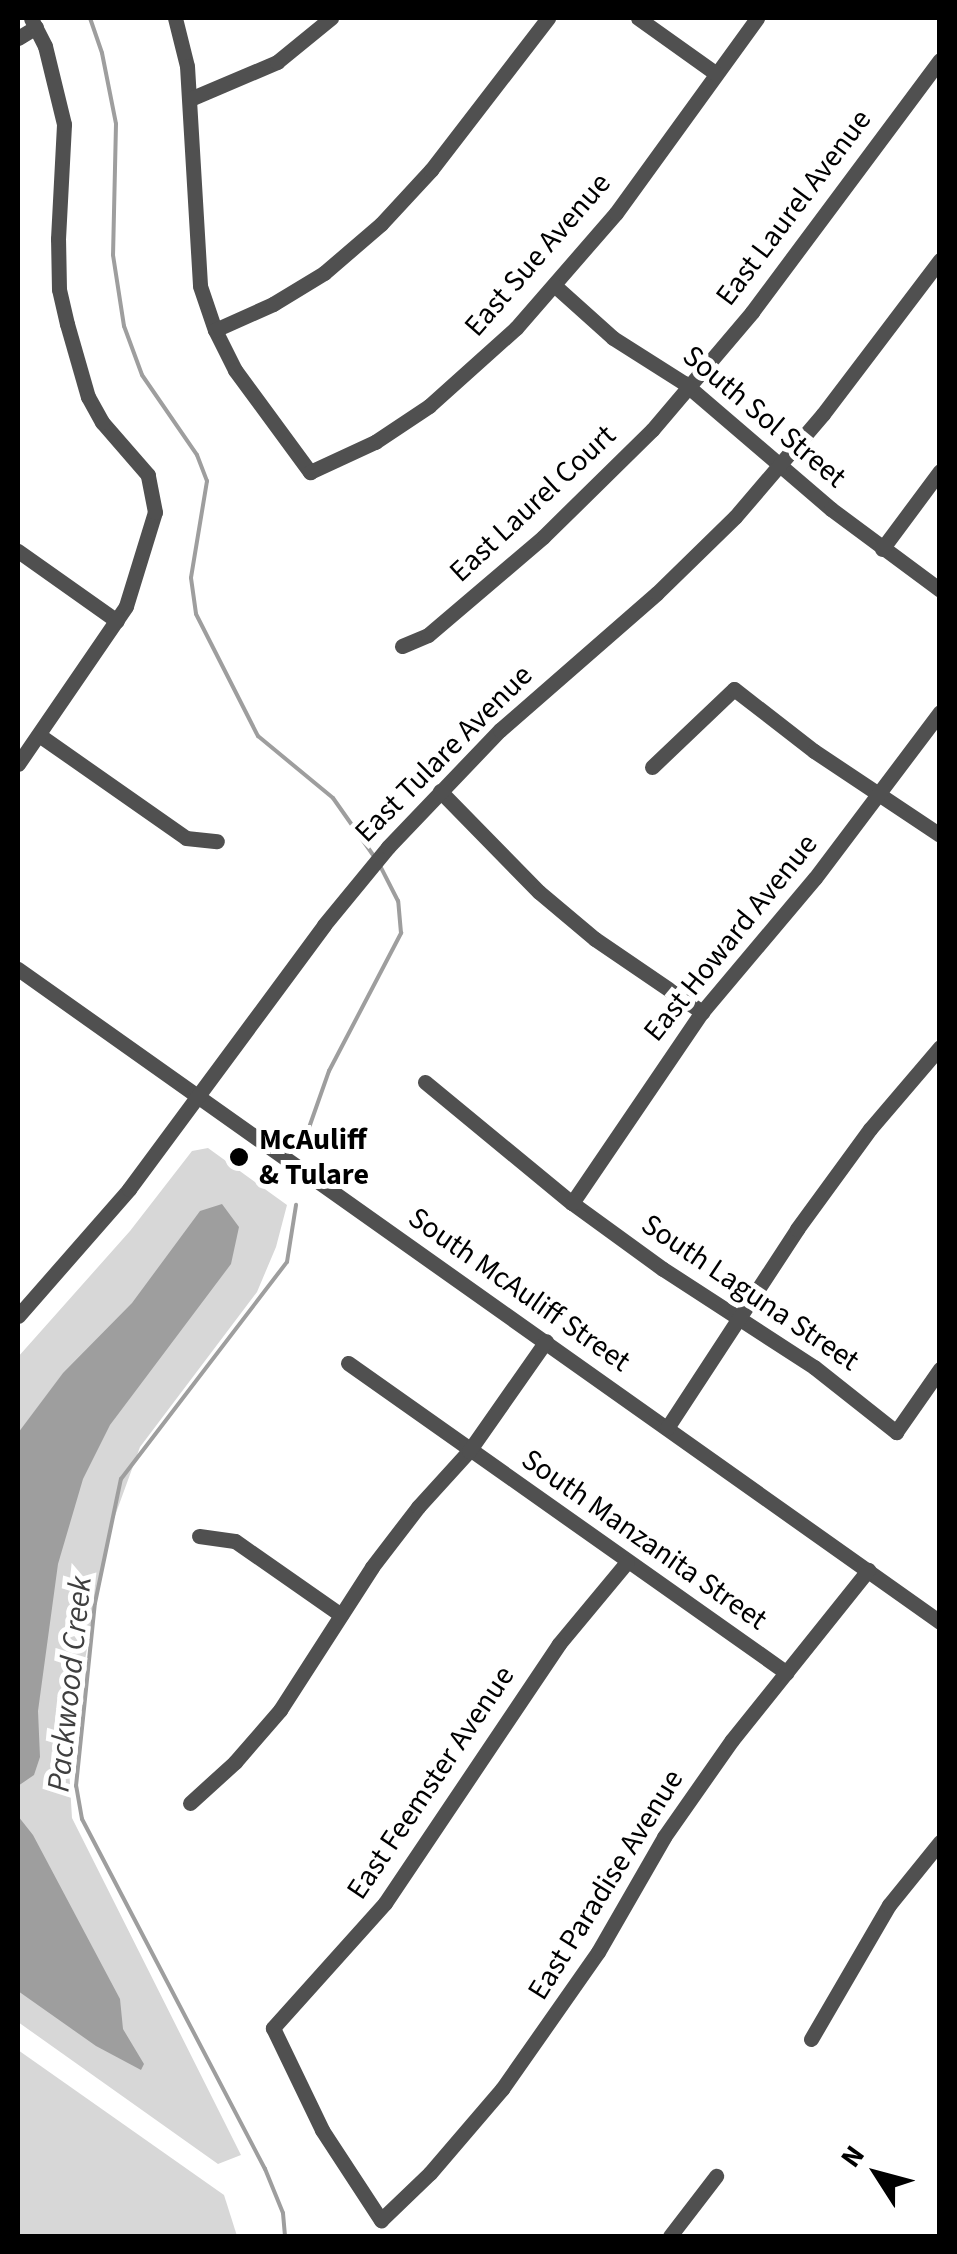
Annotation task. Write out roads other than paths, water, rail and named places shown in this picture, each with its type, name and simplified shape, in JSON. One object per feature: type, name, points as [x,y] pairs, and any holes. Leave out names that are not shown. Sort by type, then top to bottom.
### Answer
[{"type":"street","points":[[175,18],[190,99],[200,286],[215,330],[272,304],[324,273],[381,224],[431,170],[548,18]]},
{"type":"street","points":[[190,99],[277,62],[331,18]]},
{"type":"street","points":[[638,18],[714,73]]},
{"type":"street","name":"East Sue Avenue","points":[[215,330],[235,370],[310,472],[375,442],[429,406],[479,364],[554,286],[616,213],[757,18]]},
{"type":"street","points":[[18,38],[34,22],[64,124],[58,239],[59,289],[66,324],[88,397],[102,422],[148,475],[154,494],[152,524],[136,583],[117,621],[18,764]]},
{"type":"street","name":"East Laurel Avenue","points":[[690,388],[938,64]]},
{"type":"street","name":"East Tulare Avenue","points":[[18,1316],[114,1207],[388,847],[500,730],[692,560],[780,467],[940,260]]},
{"type":"street","name":"South Sol Street","points":[[554,286],[614,338],[690,388],[780,467],[940,590]]},
{"type":"street","name":"East Laurel Court","points":[[402,646],[428,635],[544,536],[609,475],[690,388]]},
{"type":"street","points":[[882,549],[940,471]]},
{"type":"street","points":[[18,551],[117,621]]},
{"type":"street","points":[[652,767],[734,689],[879,796],[940,835]]},
{"type":"street","name":"East Howard Avenue","points":[[572,1203],[702,1012],[879,796],[940,712]]},
{"type":"street","points":[[39,735],[186,838],[217,842]]},
{"type":"street","points":[[440,791],[567,916],[702,1012]]},
{"type":"street","name":"South McAuliff Street","points":[[18,969],[940,1622]]},
{"type":"street","points":[[667,1428],[797,1229],[870,1129],[940,1047]]},
{"type":"street","name":"South Laguna Street","points":[[425,1082],[572,1203],[663,1269],[742,1317],[896,1432],[940,1369]]},
{"type":"street","points":[[190,1803],[234,1762],[280,1710],[418,1506],[469,1451],[546,1342]]},
{"type":"street","name":"South Manzanita Street","points":[[348,1364],[786,1673]]},
{"type":"street","points":[[199,1536],[234,1541],[341,1615]]},
{"type":"street","name":"East Feemster Avenue","points":[[381,2220],[322,2130],[273,2028],[315,1986],[384,1903],[559,1644],[627,1562]]},
{"type":"street","name":"East Paradise Avenue","points":[[381,2220],[430,2173],[541,2036],[598,1952],[664,1837],[732,1740],[868,1570]]},
{"type":"street","points":[[811,2039],[890,1905],[940,1842]]},
{"type":"street","points":[[670,2236],[716,2176]]},
{"type":"waterway","name":"Packwood Creek","points":[[90,18],[102,53],[116,124],[113,255],[124,326],[142,375],[197,455],[207,481],[191,578],[196,614],[258,736],[333,798],[373,855]]},
{"type":"waterway","name":"Packwood Creek","points":[[305,1139],[329,1071],[401,933],[398,901],[381,867]]},
{"type":"waterway","name":"Packwood Creek","points":[[285,2236],[283,2213],[265,2169],[82,1819],[76,1786],[95,1603],[121,1479],[287,1262],[296,1205]]},
{"type":"place","name":"McAuliff & Tulare","points":[[239,1157]]}]
